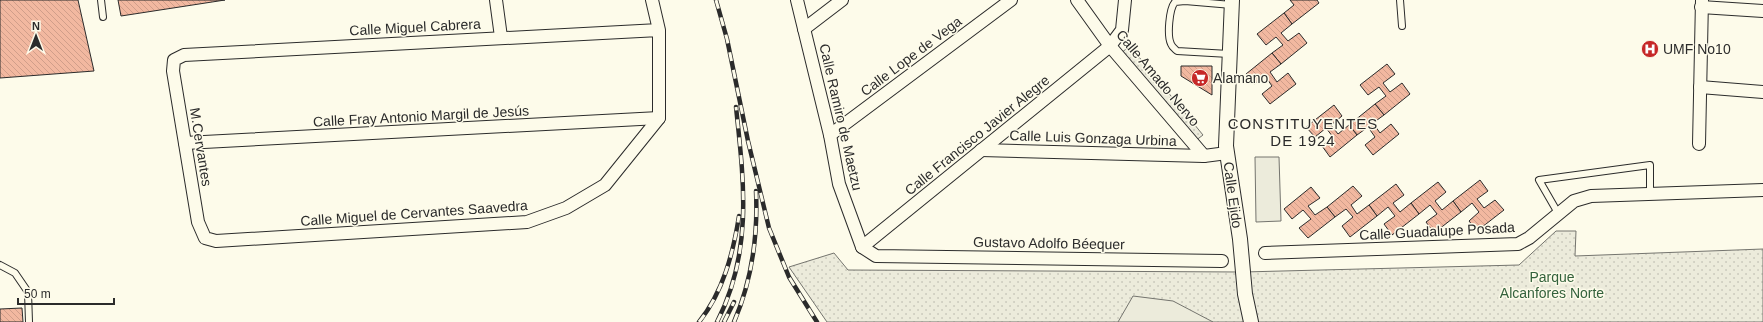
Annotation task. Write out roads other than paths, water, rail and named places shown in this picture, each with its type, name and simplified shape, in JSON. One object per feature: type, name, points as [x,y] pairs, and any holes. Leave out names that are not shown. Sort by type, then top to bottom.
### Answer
[{"type":"street","points":[[496,0],[501,37]]},
{"type":"street","points":[[652,0],[659,30],[658,118]]},
{"type":"street","name":"Calle Ramiro de Maetzu","points":[[797,0],[830,135],[839,184],[862,247]]},
{"type":"street","points":[[804,29],[842,0]]},
{"type":"street","name":"Calle Lope de Vega","points":[[830,135],[1011,0]]},
{"type":"street","name":"Calle Amado Nervo","points":[[1077,0],[1110,46],[1204,156]]},
{"type":"street","name":"Calle Francisco Javier Alegre","points":[[862,247],[1110,46],[1122,30],[1125,0]]},
{"type":"street","name":"Calle Ejido","points":[[1232,3],[1229,54],[1227,153],[1240,239],[1245,294],[1251,322]]},
{"type":"street","points":[[1699,144],[1701,3],[1763,11]]},
{"type":"street","name":"Calle Miguel Cabrera","points":[[174,60],[184,54],[659,30]]},
{"type":"street","name":"M.Cervantes","points":[[174,60],[174,71],[198,222],[205,238]]},
{"type":"street","points":[[1700,87],[1763,92]]},
{"type":"street","name":"Calle Fray Antonio Margil de Jesús","points":[[185,143],[658,118]]},
{"type":"street","name":"Calle Miguel de Cervantes Saavedra","points":[[205,238],[216,241],[527,222],[566,208],[605,184],[658,118]]},
{"type":"street","name":"Calle Luis Gonzaga Urbina","points":[[981,150],[1204,156]]},
{"type":"street","points":[[1204,156],[1227,153]]},
{"type":"street","name":"Calle Guadalupe Posada","points":[[1265,253],[1518,244],[1529,238],[1574,200],[1591,196],[1763,190]]},
{"type":"street","name":"Gustavo Adolfo Béequer","points":[[862,247],[876,256],[1222,261]]},
{"type":"street","name":"Calle Ejido","points":[[1242,322],[1245,294]]},
{"type":"lane","points":[[101,0],[103,17]]},
{"type":"lane","points":[[1400,0],[1402,26]]},
{"type":"lane","points":[[1229,54],[1178,51],[1171,46],[1169,36],[1171,10],[1175,2],[1232,3]]},
{"type":"lane","points":[[1558,213],[1539,180],[1650,164],[1650,194]]},
{"type":"lane","points":[[0,265],[15,273],[28,292],[29,322]]},
{"type":"railway","points":[[716,0],[727,39],[748,141],[769,228],[789,277],[817,322]]},
{"type":"railway","points":[[717,322],[728,296],[736,269],[741,243],[743,190],[736,107]]},
{"type":"railway","points":[[734,322],[745,290],[755,241],[756,191]]},
{"type":"railway","points":[[699,322],[715,298],[726,272],[734,244],[739,216]]},
{"type":"railway","points":[[724,322],[734,302]]},
{"type":"place","name":"UMF No10","points":[[1650,49]]},
{"type":"place","name":"Alamano","points":[[1200,78]]},
{"type":"district","name":"CONSTITUYENTES DE 1924","points":[[1303,132]]},
{"type":"park label","name":"Parque Alcanfores Norte","points":[[1552,286]]}]
